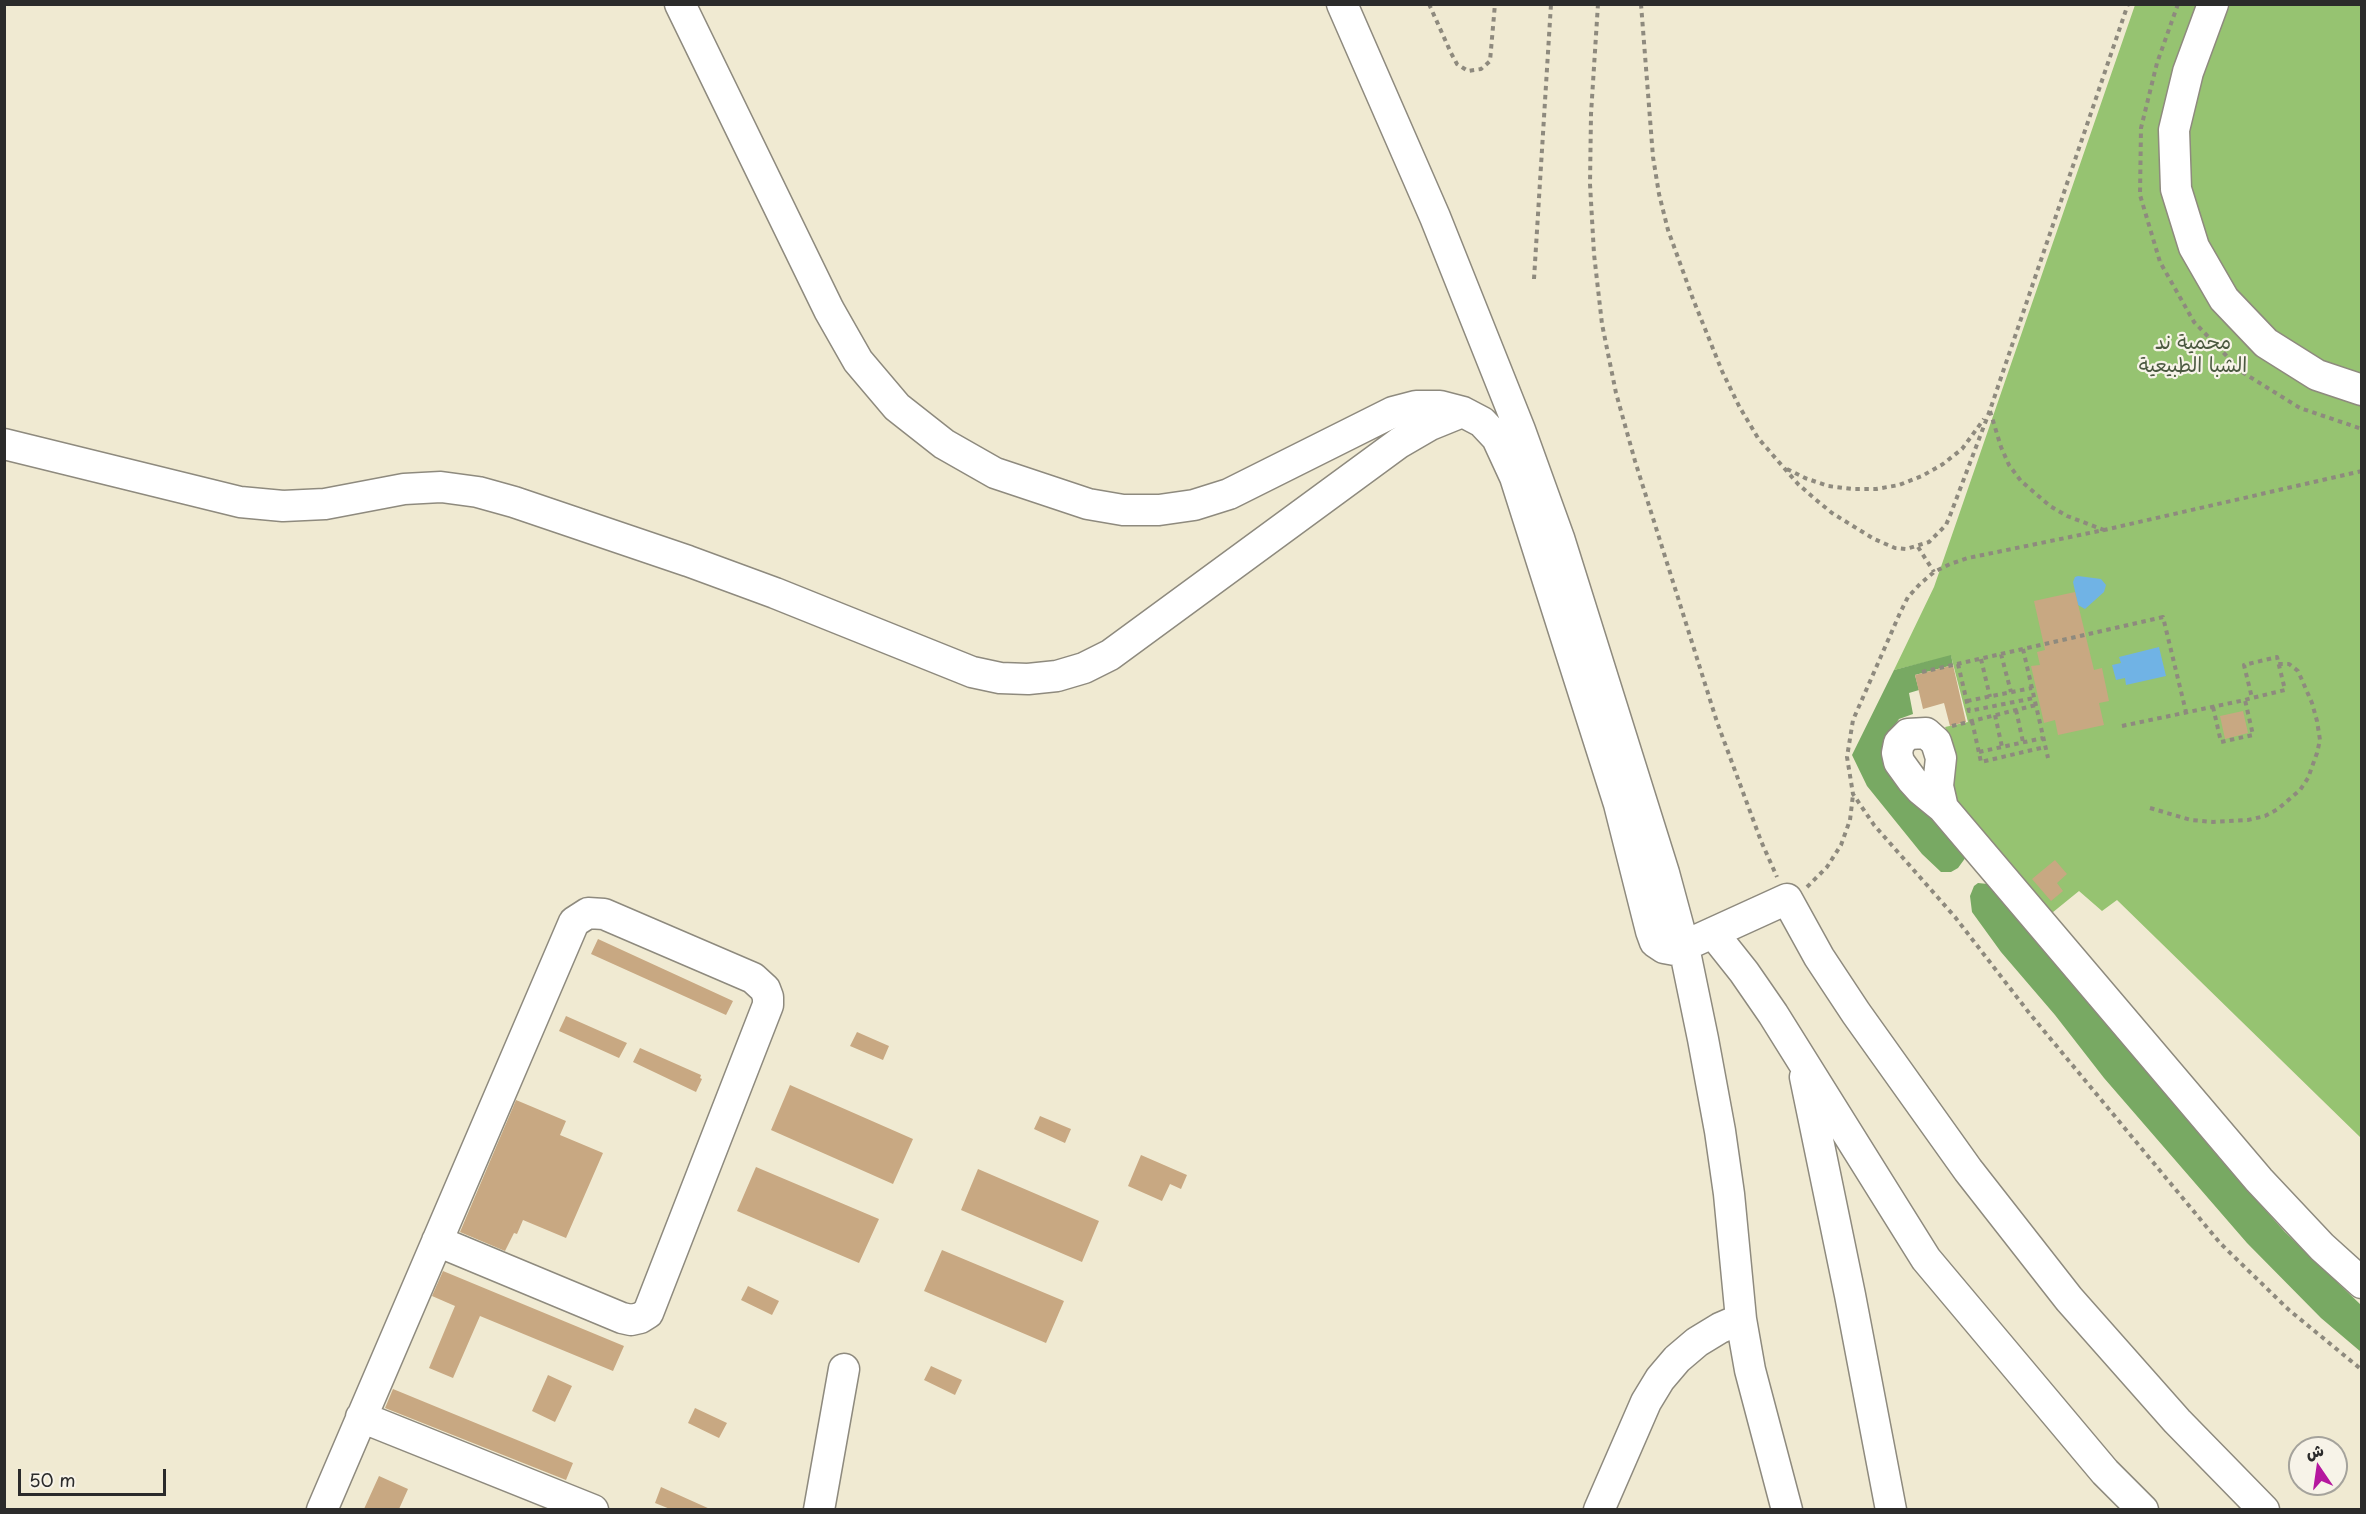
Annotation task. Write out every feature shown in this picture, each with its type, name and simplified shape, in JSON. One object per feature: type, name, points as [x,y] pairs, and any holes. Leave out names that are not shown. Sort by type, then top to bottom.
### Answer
[{"type":"street","points":[[680,4],[829,310],[858,361],[897,407],[944,444],[995,473],[1088,504],[1123,510],[1159,510],[1194,505],[1228,494],[1394,412],[1416,406],[1440,406],[1463,412],[1482,422],[1497,438],[1515,477],[1619,804],[1655,942],[1664,948],[1675,950],[1787,899],[1819,957],[1856,1013],[1975,1180],[2069,1299],[2177,1421],[2264,1509]]},
{"type":"street","points":[[1342,4],[1448,249],[1555,527],[1661,863],[1683,947],[1720,1131],[1729,1194],[1741,1319],[1755,1391],[1787,1509]]},
{"type":"street","points":[[2213,4],[2188,72],[2174,130],[2176,189],[2193,247],[2224,299],[2266,343],[2317,375],[2361,390]]},
{"type":"street","points":[[4,444],[240,502],[283,506],[325,504],[413,488],[441,487],[478,492],[569,519],[699,565],[972,672],[1000,678],[1028,679],[1057,676],[1084,668],[1110,655],[1399,443],[1430,425],[1463,412]]},
{"type":"street","points":[[1944,808],[1938,786],[1941,758],[1939,750],[1931,736],[1914,732],[1903,738],[1897,747],[1897,758],[1921,790],[1944,808],[2259,1180],[2361,1283]]},
{"type":"street","points":[[322,1509],[570,929],[580,916],[588,913],[604,914],[753,978],[765,989],[768,1005],[648,1313],[631,1320],[622,1318],[437,1241]]},
{"type":"street","points":[[1713,933],[1744,972],[1800,1056],[1926,1259],[2105,1472],[2143,1509]]},
{"type":"street","points":[[1800,1056],[1850,1295],[1891,1509]]},
{"type":"street","points":[[1599,1509],[1646,1402],[1660,1379],[1677,1359],[1697,1342],[1741,1319]]},
{"type":"street","points":[[819,1509],[844,1369]]},
{"type":"street","points":[[362,1417],[593,1509]]},
{"type":"path","points":[[1429,4],[1458,64],[1468,71],[1481,69],[1490,61],[1495,4]]},
{"type":"path","points":[[1534,279],[1551,4]]},
{"type":"path","points":[[1599,4],[1591,114],[1590,184],[1596,278],[1602,324],[1616,393],[1717,722],[1761,841],[1787,899],[1808,886],[1827,867],[1836,853],[1850,820],[1853,794],[1847,757],[1853,720],[1908,597],[1934,572],[1968,558],[2104,530],[2361,471]]},
{"type":"path","points":[[1641,4],[1653,157],[1668,230],[1730,388],[1758,438],[1798,484],[1832,513],[1874,539],[1894,548],[1918,547],[1929,542],[1946,525],[1990,410],[2128,4]]},
{"type":"path","points":[[1784,467],[1828,486],[1876,489],[1899,484],[1922,476],[1943,464],[1962,449],[1990,410]]},
{"type":"path","points":[[1990,410],[2001,447],[2009,465],[2021,481],[2050,506],[2067,516],[2104,530]]},
{"type":"path","points":[[1918,547],[1934,572]]},
{"type":"path","points":[[1922,672],[2163,617],[2187,712]]},
{"type":"path","points":[[2023,649],[2048,758]]},
{"type":"path","points":[[2001,654],[2011,692]]},
{"type":"path","points":[[2122,726],[2245,700],[2285,690],[2277,657],[2244,665],[2252,698]]},
{"type":"path","points":[[1981,659],[1990,697]]},
{"type":"path","points":[[1958,664],[1969,711],[2034,698]]},
{"type":"path","points":[[2150,808],[2191,820],[2213,822],[2247,820],[2265,816],[2278,809],[2300,790],[2308,778],[2318,753],[2320,740],[2317,721],[2298,671],[2289,664],[2278,664]]},
{"type":"path","points":[[1967,701],[2032,688]]},
{"type":"path","points":[[2213,707],[2221,742],[2253,735],[2245,700]]},
{"type":"path","points":[[1926,733],[2036,705]]},
{"type":"path","points":[[2016,710],[2023,742]]},
{"type":"path","points":[[1995,715],[2002,747]]},
{"type":"path","points":[[1972,721],[1981,762],[2045,747]]},
{"type":"path","points":[[1978,752],[2043,738]]},
{"type":"path","points":[[1853,794],[1874,825],[1955,917],[2030,1014],[2220,1243],[2289,1310],[2361,1370]]},
{"type":"green space","name":"محمية ند الشبا الطبيعية","points":[[2135,5],[2361,5],[2361,1138],[2117,900],[2102,911],[2079,891],[2047,917],[1951,801],[1950,737],[1945,727],[1968,722],[1951,656],[1894,670],[1934,587]]},
{"type":"green space","points":[[1951,655],[1953,665],[1915,675],[1919,690],[1909,693],[1913,714],[1899,719],[1884,741],[1966,857],[1958,868],[1951,872],[1941,872],[1922,854],[1867,786],[1852,755],[1894,670]]},
{"type":"green space","points":[[1978,883],[1988,884],[2233,1174],[2285,1232],[2361,1305],[2361,1352],[2321,1318],[2247,1243],[2104,1078],[2055,1015],[2001,952],[1972,912],[1970,896],[1974,886]]},
{"type":"water","points":[[2078,576],[2101,579],[2106,585],[2104,592],[2085,609],[2078,605],[2073,582]]},
{"type":"water","points":[[2159,647],[2166,676],[2126,685],[2125,678],[2116,680],[2112,665],[2121,663],[2119,657]]},
{"type":"building","points":[[2075,592],[2094,670],[2102,668],[2109,701],[2099,703],[2104,725],[2058,735],[2055,720],[2044,723],[2031,666],[2040,665],[2037,652],[2045,650],[2034,601]]},
{"type":"building","points":[[1953,665],[1966,722],[1950,726],[1944,703],[1923,709],[1915,675]]},
{"type":"building","points":[[2243,711],[2248,733],[2225,739],[2220,716]]},
{"type":"building","points":[[2055,860],[2067,874],[2057,883],[2063,891],[2051,901],[2032,879]]},
{"type":"building","points":[[598,939],[733,1001],[726,1015],[591,954]]},
{"type":"building","points":[[566,1016],[627,1043],[619,1058],[559,1031]]},
{"type":"building","points":[[857,1032],[889,1046],[883,1060],[850,1046]]},
{"type":"building","points":[[640,1048],[701,1075],[702,1079],[696,1092],[633,1062]]},
{"type":"building","points":[[790,1085],[913,1139],[893,1184],[771,1130]]},
{"type":"building","points":[[516,1100],[566,1121],[560,1135],[603,1153],[566,1238],[523,1220],[517,1234],[514,1233],[505,1251],[460,1232]]},
{"type":"building","points":[[1040,1116],[1071,1129],[1065,1143],[1034,1129]]},
{"type":"building","points":[[1141,1155],[1187,1175],[1181,1189],[1170,1184],[1162,1201],[1128,1186]]},
{"type":"building","points":[[756,1167],[879,1219],[859,1263],[737,1211]]},
{"type":"building","points":[[978,1169],[1099,1221],[1082,1262],[961,1210]]},
{"type":"building","points":[[942,1250],[1064,1301],[1046,1343],[924,1291]]},
{"type":"building","points":[[443,1271],[624,1346],[613,1371],[480,1316],[453,1378],[429,1368],[455,1306],[432,1296]]},
{"type":"building","points":[[748,1286],[779,1301],[772,1315],[741,1300]]},
{"type":"building","points":[[931,1366],[962,1380],[955,1395],[924,1380]]},
{"type":"building","points":[[548,1375],[572,1386],[555,1422],[532,1411]]},
{"type":"building","points":[[393,1389],[573,1463],[566,1480],[385,1408]]},
{"type":"building","points":[[695,1408],[727,1423],[719,1438],[688,1423]]},
{"type":"building","points":[[379,1476],[408,1489],[399,1509],[364,1509]]},
{"type":"building","points":[[661,1487],[710,1509],[670,1509],[655,1503]]}]
